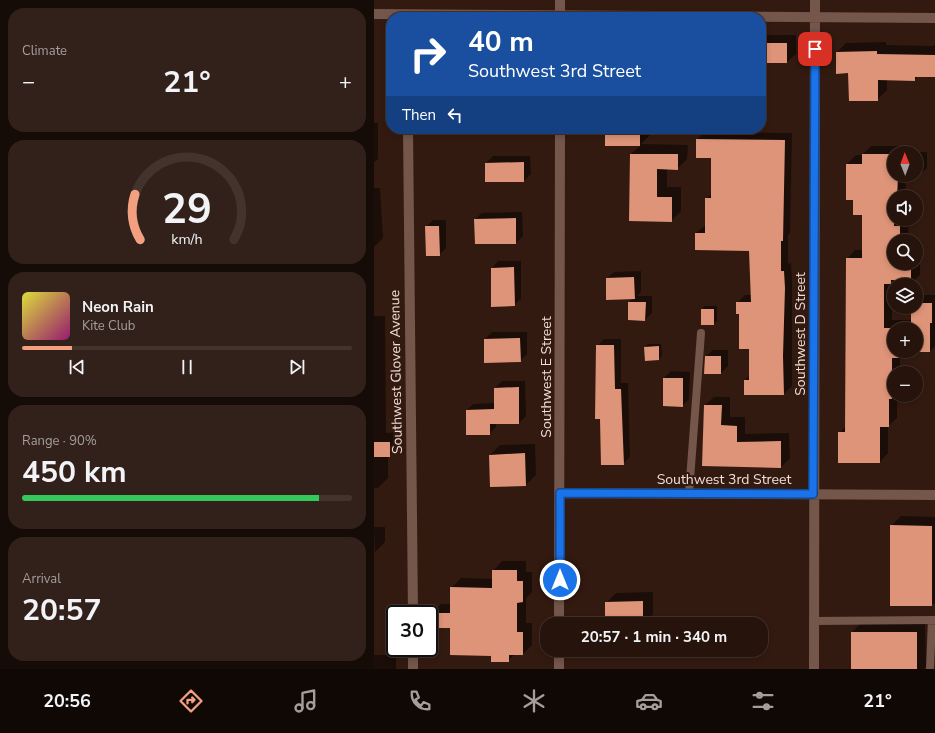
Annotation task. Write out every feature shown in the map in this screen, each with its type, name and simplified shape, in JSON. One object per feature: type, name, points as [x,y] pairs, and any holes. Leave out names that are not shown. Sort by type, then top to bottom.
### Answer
[{"type":"street","points":[[560,0],[560,12]]},
{"type":"street","name":"Southwest D Street","points":[[814,669],[813,494],[815,0]]},
{"type":"street","points":[[374,14],[386,15]]},
{"type":"street","points":[[766,17],[935,18]]},
{"type":"street","name":"Southwest Glover Avenue","points":[[408,134],[412,605]]},
{"type":"street","name":"Southwest E Street","points":[[560,134],[560,617]]},
{"type":"street","name":"Southwest 3rd Street","points":[[560,493],[935,495]]},
{"type":"street","points":[[413,657],[413,669]]},
{"type":"street","points":[[559,657],[559,669]]},
{"type":"lane","points":[[689,493],[701,333]]},
{"type":"lane","points":[[814,621],[934,620],[930,669]]},
{"type":"building","points":[[766,43],[787,43],[787,63],[766,63]]},
{"type":"building","points":[[877,51],[877,54],[935,55],[935,77],[915,77],[915,81],[878,80],[878,101],[849,101],[848,73],[836,74],[836,52]]},
{"type":"building","points":[[605,134],[640,134],[640,146],[605,146]]},
{"type":"building","points":[[696,139],[785,140],[783,241],[781,241],[781,271],[784,271],[785,288],[783,356],[784,395],[744,395],[744,380],[749,380],[749,349],[739,349],[739,314],[736,314],[736,302],[751,302],[749,251],[695,250],[695,233],[705,233],[705,198],[711,198],[711,158],[696,158]]},
{"type":"building","points":[[630,154],[678,154],[678,170],[657,169],[657,197],[672,197],[672,222],[629,221]]},
{"type":"building","points":[[862,154],[887,154],[887,182],[898,182],[897,190],[887,190],[887,226],[900,226],[900,234],[887,234],[887,270],[911,270],[911,278],[887,278],[887,284],[884,284],[884,328],[887,328],[887,358],[892,358],[892,366],[887,366],[889,427],[880,427],[880,463],[838,463],[838,432],[845,432],[846,258],[862,258],[862,215],[853,215],[853,200],[846,200],[846,164],[862,164]]},
{"type":"building","points":[[524,162],[524,182],[485,182],[485,163]]},
{"type":"building","points":[[516,218],[516,244],[475,244],[474,219]]},
{"type":"building","points":[[425,226],[439,226],[440,256],[426,256]]},
{"type":"building","points":[[514,267],[515,306],[491,307],[491,268]]},
{"type":"building","points":[[634,277],[635,299],[606,300],[606,278]]},
{"type":"building","points":[[628,302],[646,302],[645,321],[628,320]]},
{"type":"building","points":[[923,303],[932,303],[930,352],[923,352],[923,322],[911,322],[911,314],[923,314]]},
{"type":"building","points":[[701,309],[714,309],[714,325],[701,325]]},
{"type":"building","points":[[520,338],[521,362],[484,363],[484,339]]},
{"type":"building","points":[[596,345],[614,345],[615,389],[621,389],[624,465],[601,465],[600,419],[595,419]]},
{"type":"building","points":[[659,346],[659,360],[645,361],[644,347]]},
{"type":"building","points":[[705,356],[721,356],[721,374],[704,374]]},
{"type":"building","points":[[663,378],[683,378],[683,407],[663,406]]},
{"type":"building","points":[[519,387],[519,424],[490,424],[490,435],[466,435],[466,410],[494,409],[494,388]]},
{"type":"building","points":[[704,405],[722,405],[721,425],[737,426],[737,442],[781,441],[781,468],[702,466]]},
{"type":"building","points":[[374,442],[390,442],[390,457],[374,457]]},
{"type":"building","points":[[525,453],[526,486],[490,487],[489,455]]},
{"type":"building","points":[[890,525],[932,526],[932,606],[890,606]]},
{"type":"building","points":[[492,570],[517,570],[517,581],[523,581],[523,602],[517,603],[517,632],[523,632],[523,655],[509,655],[509,662],[491,662],[491,656],[450,655],[450,628],[438,628],[438,613],[450,613],[450,587],[492,588]]},
{"type":"building","points":[[643,601],[643,617],[605,617],[605,602]]},
{"type":"building","points":[[851,632],[917,632],[917,669],[851,669]]},
{"type":"route","points":[[560,580],[560,493],[813,494],[815,49]]}]
